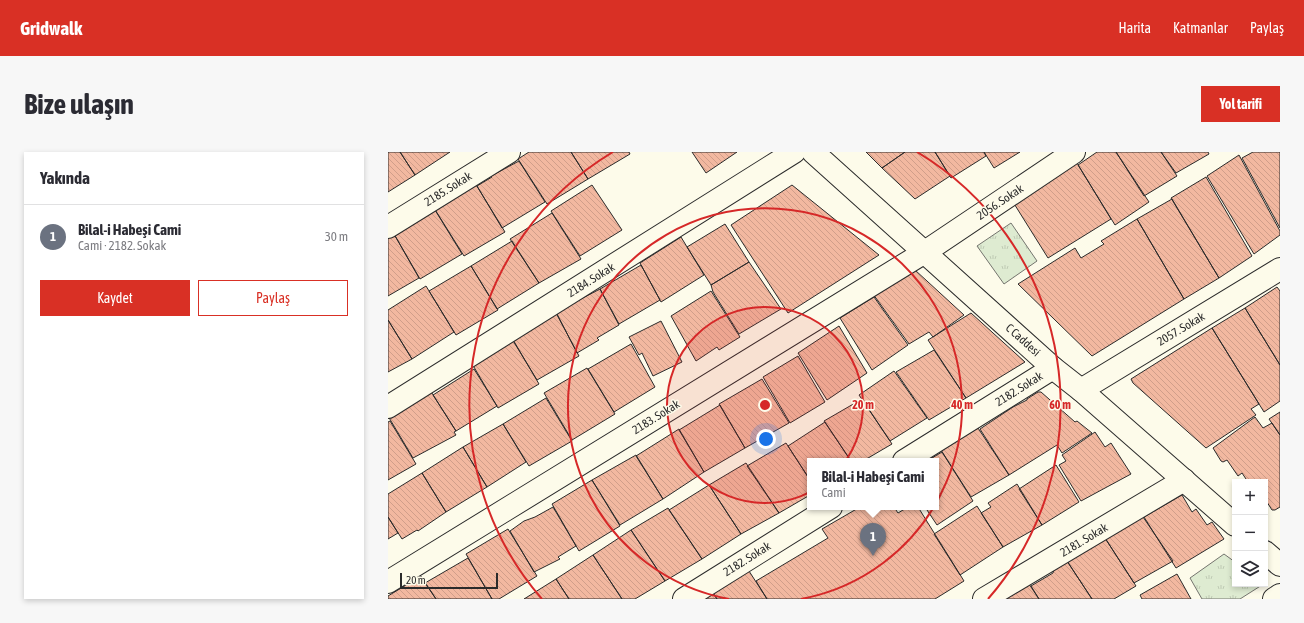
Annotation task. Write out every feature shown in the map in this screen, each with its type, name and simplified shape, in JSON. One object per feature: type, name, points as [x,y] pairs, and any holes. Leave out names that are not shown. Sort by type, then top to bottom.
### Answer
[{"type":"street","name":"2185. Sokak","points":[[388,227],[509,152]]},
{"type":"street","name":"2184. Sokak","points":[[388,408],[794,152]]},
{"type":"street","name":"C Caddesi","points":[[813,152],[1053,368],[1081,390],[1232,522]]},
{"type":"street","name":"2056. Sokak","points":[[925,252],[1074,152]]},
{"type":"street","name":"2183. Sokak","points":[[388,582],[925,252]]},
{"type":"street","name":"2057. Sokak","points":[[1081,390],[1280,269]]},
{"type":"street","name":"2182. Sokak","points":[[909,458],[1053,368]]},
{"type":"street","name":"2181. Sokak","points":[[984,599],[1184,480]]},
{"type":"street","name":"2182. Sokak","points":[[684,599],[826,510]]},
{"type":"street","points":[[1274,599],[1280,595]]},
{"type":"green space","points":[[1011,223],[1037,261],[1004,284],[977,246]]},
{"type":"green space","points":[[1224,554],[1232,560],[1232,587],[1259,587],[1240,599],[1202,599],[1190,578]]},
{"type":"building","points":[[388,152],[400,152],[415,175],[388,192]]},
{"type":"building","points":[[400,152],[450,152],[415,175]]},
{"type":"building","points":[[529,152],[571,152],[588,179],[547,204],[518,159]]},
{"type":"building","points":[[571,152],[629,152],[630,154],[588,179]]},
{"type":"building","points":[[692,152],[737,152],[706,173]]},
{"type":"building","points":[[866,152],[905,152],[882,168]]},
{"type":"building","points":[[905,152],[935,152],[950,176],[915,199],[882,168]]},
{"type":"building","points":[[935,152],[984,152],[986,156],[951,178]]},
{"type":"building","points":[[984,152],[1020,152],[994,168]]},
{"type":"building","points":[[1097,152],[1116,152],[1149,202],[1115,225],[1078,165]]},
{"type":"building","points":[[1116,152],[1161,152],[1177,176],[1144,196]]},
{"type":"building","points":[[1161,152],[1208,152],[1209,154],[1176,173]]},
{"type":"building","points":[[1253,152],[1280,152],[1280,228],[1242,158]]},
{"type":"building","points":[[1239,155],[1280,231],[1280,235],[1254,254],[1207,176]]},
{"type":"building","points":[[519,161],[545,202],[502,228],[477,186],[492,177],[491,176]]},
{"type":"building","points":[[1077,163],[1111,219],[1048,258],[1013,202]]},
{"type":"building","points":[[1206,177],[1252,256],[1219,278],[1171,198]]},
{"type":"building","points":[[475,183],[505,232],[464,256],[434,208]]},
{"type":"building","points":[[592,185],[622,230],[580,256],[551,211]]},
{"type":"building","points":[[792,185],[879,255],[788,313],[731,225]]},
{"type":"building","points":[[1172,199],[1219,278],[1184,299],[1137,219]]},
{"type":"building","points":[[435,210],[462,254],[420,279],[394,234]]},
{"type":"building","points":[[552,213],[581,259],[539,283],[510,239]]},
{"type":"building","points":[[1137,219],[1184,299],[1092,356],[1018,284],[1075,248],[1081,258],[1104,244],[1101,241]]},
{"type":"building","points":[[725,224],[749,262],[711,285],[687,247]]},
{"type":"building","points":[[394,234],[419,278],[388,296],[388,237]]},
{"type":"building","points":[[681,237],[704,275],[661,302],[640,263]]},
{"type":"building","points":[[512,241],[539,283],[497,309],[471,266]]},
{"type":"building","points":[[749,262],[781,309],[739,334],[713,292],[711,285]]},
{"type":"building","points":[[641,265],[660,300],[619,324],[600,289]]},
{"type":"building","points":[[471,266],[498,310],[456,335],[429,291]]},
{"type":"building","points":[[915,270],[964,315],[933,337],[929,332],[909,344],[873,294]]},
{"type":"building","points":[[426,286],[454,332],[412,359],[388,320],[388,310]]},
{"type":"building","points":[[1277,287],[1280,291],[1280,365],[1245,308]]},
{"type":"building","points":[[600,289],[619,325],[597,338],[599,340],[577,353],[556,312]]},
{"type":"building","points":[[711,291],[740,337],[719,350],[717,347],[696,361],[671,316]]},
{"type":"building","points":[[874,297],[908,345],[872,370],[840,318]]},
{"type":"building","points":[[1245,308],[1280,365],[1280,401],[1264,412],[1212,328]]},
{"type":"building","points":[[556,313],[579,356],[537,380],[512,339]]},
{"type":"building","points":[[971,313],[1025,362],[966,398],[928,340]]},
{"type":"building","points":[[388,320],[412,359],[388,372]]},
{"type":"building","points":[[661,321],[682,362],[653,376],[642,353],[639,355],[629,337]]},
{"type":"building","points":[[839,326],[867,373],[827,400],[798,353]]},
{"type":"building","points":[[1212,328],[1259,404],[1251,409],[1256,415],[1206,448],[1133,383],[1131,379]]},
{"type":"building","points":[[512,338],[539,384],[498,408],[471,362]]},
{"type":"building","points":[[631,344],[655,387],[614,412],[588,369]]},
{"type":"building","points":[[934,350],[966,398],[929,420],[896,372]]},
{"type":"building","points":[[798,356],[825,402],[790,423],[763,377]]},
{"type":"building","points":[[587,368],[615,414],[572,440],[544,393]]},
{"type":"building","points":[[474,369],[497,406],[456,431],[433,395]]},
{"type":"building","points":[[894,371],[927,418],[890,441],[859,395]]},
{"type":"building","points":[[762,379],[789,423],[745,448],[719,404]]},
{"type":"building","points":[[430,390],[456,431],[454,432],[456,435],[413,458],[388,416]]},
{"type":"building","points":[[1038,392],[1041,392],[1075,422],[1077,421],[1092,433],[1062,453],[1057,445],[1009,475],[980,429]]},
{"type":"building","points":[[546,398],[572,441],[529,466],[503,424]]},
{"type":"building","points":[[862,399],[892,444],[868,458],[849,458],[824,421]]},
{"type":"building","points":[[720,405],[745,448],[704,472],[679,430]]},
{"type":"building","points":[[1280,412],[1280,435],[1269,419]]},
{"type":"building","points":[[1255,417],[1263,428],[1272,423],[1280,435],[1280,507],[1272,510],[1268,504],[1268,479],[1246,479],[1242,473],[1238,476],[1227,460],[1223,462],[1221,461],[1213,448]]},
{"type":"building","points":[[390,421],[416,464],[388,480],[388,422]]},
{"type":"building","points":[[825,422],[849,458],[807,458],[807,475],[788,446]]},
{"type":"building","points":[[503,424],[526,462],[487,487],[463,447]]},
{"type":"building","points":[[978,428],[1009,475],[971,497],[941,450]]},
{"type":"building","points":[[679,429],[704,472],[663,499],[636,456]]},
{"type":"building","points":[[1095,432],[1105,447],[1111,443],[1131,474],[1081,501],[1059,465],[1066,461],[1062,455]]},
{"type":"building","points":[[786,443],[807,475],[807,497],[779,513],[747,466]]},
{"type":"building","points":[[463,447],[487,487],[446,512],[422,473]]},
{"type":"building","points":[[942,452],[973,501],[937,525],[927,510],[939,510],[939,458],[932,458]]},
{"type":"building","points":[[636,455],[663,499],[620,525],[592,480]]},
{"type":"building","points":[[746,463],[779,513],[741,534],[709,485]]},
{"type":"building","points":[[1056,465],[1079,502],[1042,525],[1019,489]]},
{"type":"building","points":[[422,473],[446,512],[418,531],[417,530],[402,539],[388,517],[388,494]]},
{"type":"building","points":[[592,480],[620,526],[579,551],[552,504]]},
{"type":"building","points":[[1017,484],[1042,525],[1003,547],[981,513],[991,507],[988,503]]},
{"type":"building","points":[[709,485],[741,534],[702,559],[669,510]]},
{"type":"building","points":[[1182,495],[1192,512],[1196,509],[1207,525],[1212,522],[1224,539],[1176,568],[1144,517]]},
{"type":"building","points":[[977,506],[1003,547],[960,575],[934,534]]},
{"type":"building","points":[[553,507],[576,546],[558,557],[560,559],[534,572],[510,531],[524,521]]},
{"type":"building","points":[[668,508],[702,559],[665,581],[631,530]]},
{"type":"building","points":[[855,510],[896,510],[898,513],[903,510],[920,510],[964,581],[935,599],[767,599],[756,581],[828,538],[822,529]]},
{"type":"building","points":[[388,517],[398,533],[388,539]]},
{"type":"building","points":[[1143,517],[1173,561],[1134,583],[1105,538]]},
{"type":"building","points":[[508,529],[537,576],[499,599],[492,599],[466,554]]},
{"type":"building","points":[[631,530],[665,581],[635,599],[622,599],[593,555]]},
{"type":"building","points":[[1105,538],[1136,586],[1114,599],[1092,599],[1067,561]]},
{"type":"building","points":[[593,555],[622,599],[569,599],[556,579]]},
{"type":"building","points":[[468,558],[492,599],[436,599],[425,583]]},
{"type":"building","points":[[1067,561],[1092,599],[1039,599],[1031,586],[1053,573],[1054,569]]},
{"type":"building","points":[[749,571],[767,599],[717,599],[713,593]]},
{"type":"building","points":[[1177,574],[1191,599],[1142,599],[1140,595]]},
{"type":"building","points":[[421,576],[436,599],[388,599],[388,596]]},
{"type":"building","points":[[556,579],[569,599],[524,599]]},
{"type":"building","points":[[1029,584],[1039,599],[1006,599]]},
{"type":"building","points":[[713,593],[717,599],[704,599]]},
{"type":"place","name":"Bilal-i Habeşi Cami","points":[[873,556]]}]
